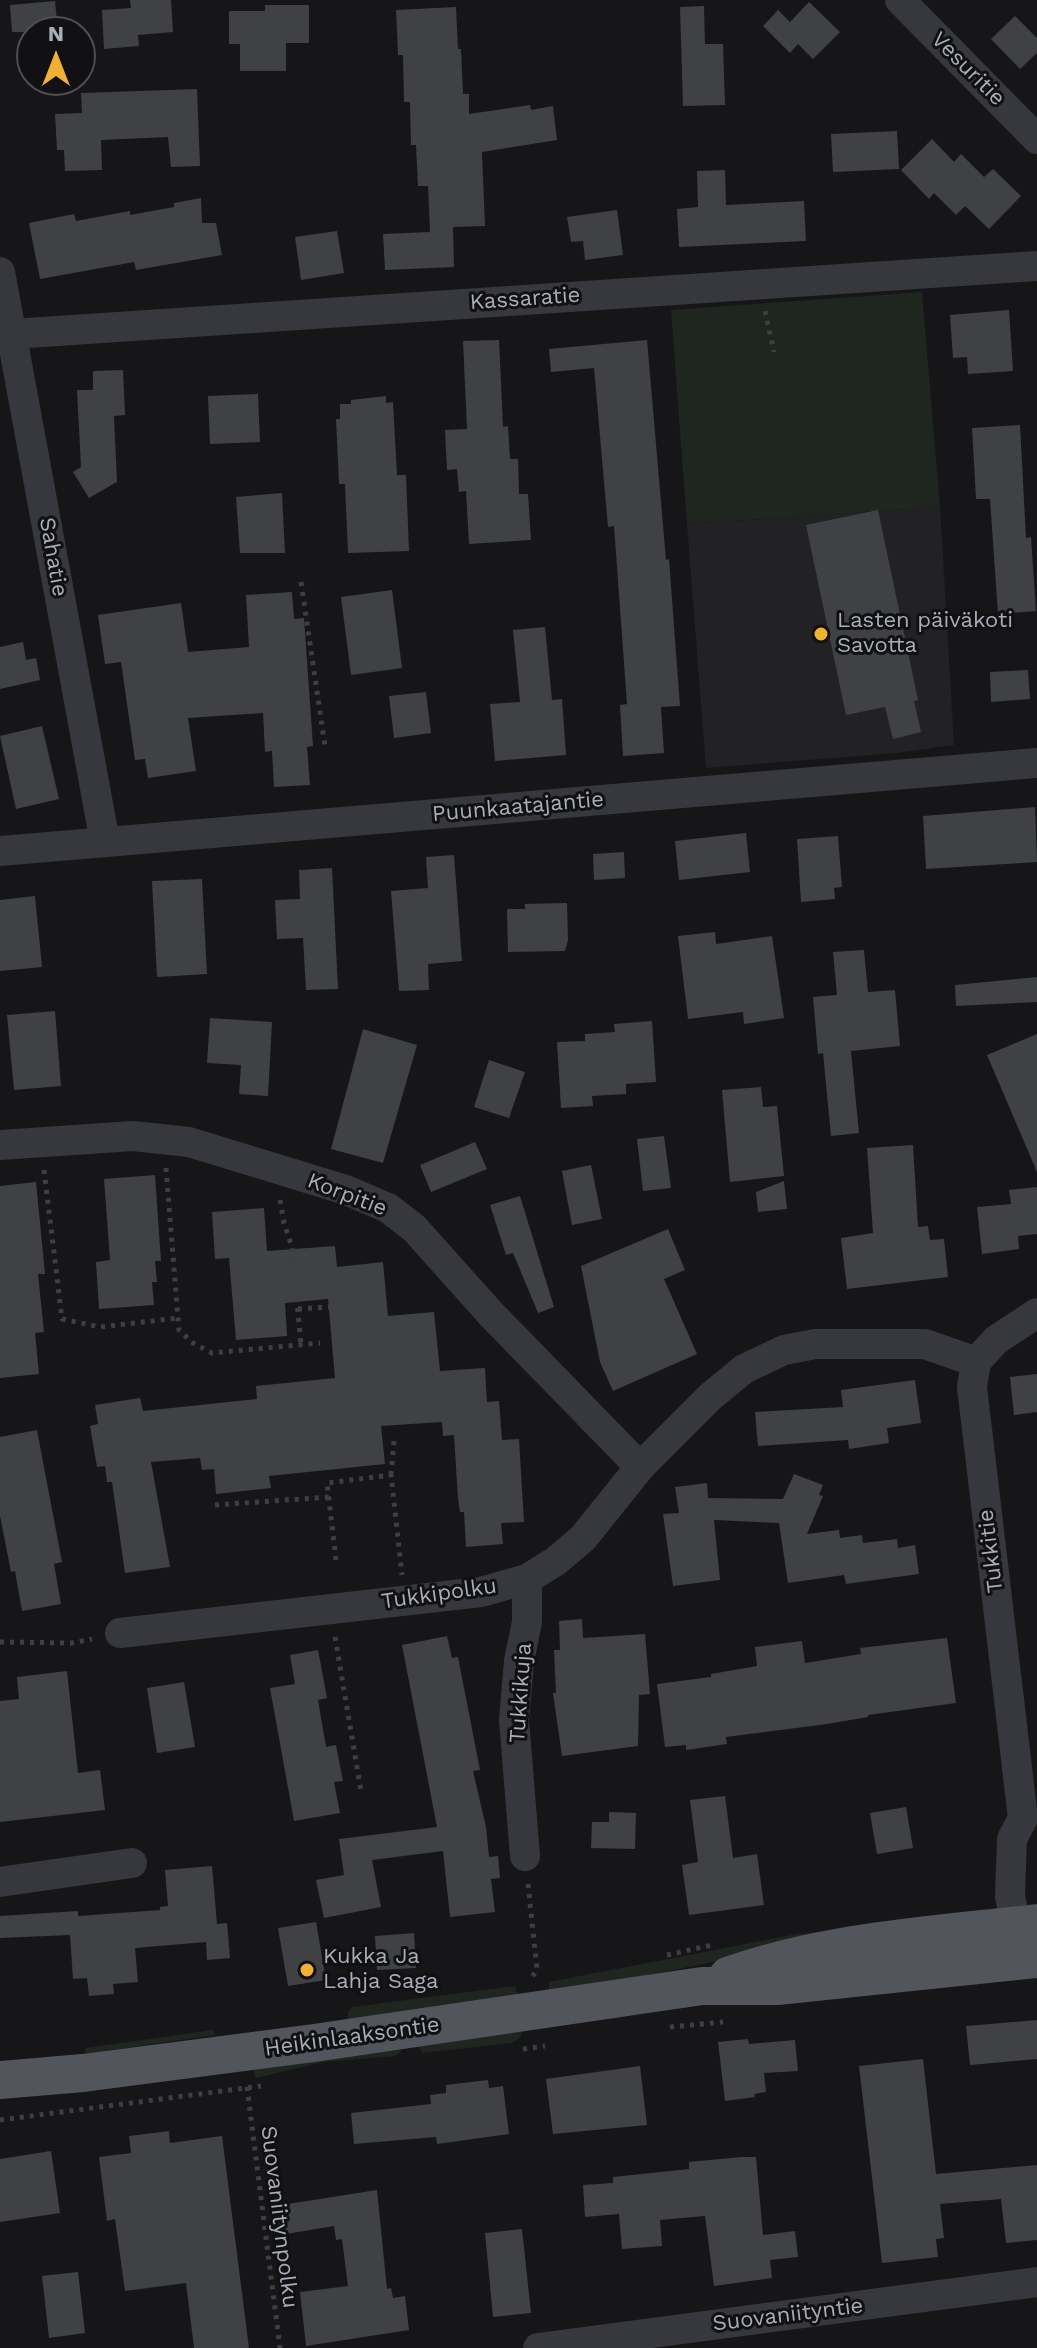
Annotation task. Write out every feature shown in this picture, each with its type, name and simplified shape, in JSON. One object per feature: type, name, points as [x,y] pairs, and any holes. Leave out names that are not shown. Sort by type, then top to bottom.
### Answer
[{"type":"main road","name":"Heikinlaaksontie","points":[[702,1986],[772,1960],[851,1945],[1030,1933]]},
{"type":"main road","name":"Heikinlaaksontie","points":[[0,2080],[83,2073],[314,2043],[702,1986],[777,1986],[1037,1959]]},
{"type":"street","name":"Vesuritie","points":[[900,0],[1037,139]]},
{"type":"street","name":"Kassaratie","points":[[12,334],[1037,266]]},
{"type":"street","name":"Sahatie","points":[[0,272],[105,842]]},
{"type":"street","name":"Puunkaatajantie","points":[[0,851],[1037,763]]},
{"type":"street","name":"Korpitie","points":[[0,1145],[133,1136],[189,1142],[346,1190],[388,1208],[414,1228],[491,1314],[640,1467]]},
{"type":"street","points":[[976,1362],[996,1340],[1037,1313]]},
{"type":"street","name":"Tukkipolku","points":[[120,1633],[481,1592],[527,1579],[556,1561],[583,1538],[640,1467],[710,1397],[744,1369],[784,1350],[815,1344],[925,1344],[976,1362]]},
{"type":"street","name":"Tukkitie","points":[[976,1362],[972,1387],[1030,1825],[1012,1839],[1010,1896],[1030,1933]]},
{"type":"street","name":"Tukkikuja","points":[[525,1856],[514,1720],[519,1661],[527,1622],[527,1579]]},
{"type":"street","points":[[0,1882],[132,1863]]},
{"type":"street","name":"Suovaniityntie","points":[[538,2348],[1037,2282]]},
{"type":"path","points":[[752,285],[763,305],[774,352]]},
{"type":"path","points":[[301,582],[325,746]]},
{"type":"path","points":[[163,1138],[179,1330],[193,1343],[212,1353],[320,1343]]},
{"type":"path","points":[[278,1169],[284,1223],[292,1247],[301,1345]]},
{"type":"path","points":[[44,1170],[62,1319],[100,1327],[178,1318]]},
{"type":"path","points":[[298,1309],[329,1307]]},
{"type":"path","points":[[394,1441],[391,1475],[404,1600]]},
{"type":"path","points":[[336,1560],[327,1483],[391,1475]]},
{"type":"path","points":[[215,1505],[329,1497]]},
{"type":"path","points":[[330,1608],[361,1791]]},
{"type":"path","points":[[0,1642],[72,1643],[120,1633]]},
{"type":"path","points":[[525,1856],[537,1969],[530,1980]]},
{"type":"path","points":[[663,2028],[724,2022]]},
{"type":"path","points":[[518,2049],[547,2045]]},
{"type":"path","points":[[0,2120],[271,2084]]},
{"type":"path","name":"Suovaniitynpolku","points":[[247,2089],[280,2348]]},
{"type":"shaded area","points":[[922,292],[940,507],[687,524],[671,310]]},
{"type":"shaded area","name":"Lasten päiväkoti Savotta","points":[[940,507],[954,745],[896,753],[706,768],[687,524]]},
{"type":"shaded area","points":[[846,1930],[698,1965],[549,1993],[549,1982],[797,1934]]},
{"type":"shaded area","points":[[515,1986],[519,1998],[348,2021],[348,2012],[352,2007]]},
{"type":"shaded area","points":[[522,2029],[520,2038],[511,2043],[422,2053],[417,2044]]},
{"type":"shaded area","points":[[214,2030],[215,2035],[85,2054],[85,2048]]},
{"type":"shaded area","points":[[399,2046],[401,2052],[395,2056],[323,2062],[256,2078],[251,2065]]},
{"type":"building","points":[[130,0],[171,0],[173,32],[138,35],[139,46],[104,49],[102,10],[131,8]]},
{"type":"building","points":[[55,1],[56,16],[16,16],[16,32],[12,32],[10,5]]},
{"type":"building","points":[[809,2],[840,32],[813,59],[798,44],[790,53],[763,26],[778,10],[790,22]]},
{"type":"building","points":[[265,5],[309,5],[309,43],[286,43],[286,71],[240,71],[240,44],[229,44],[229,11],[265,11]]},
{"type":"building","points":[[704,6],[705,44],[723,44],[725,105],[683,106],[680,7]]},
{"type":"building","points":[[456,7],[463,94],[469,94],[469,114],[530,105],[531,110],[553,106],[557,140],[482,152],[485,226],[453,227],[454,267],[385,270],[383,234],[430,232],[428,186],[418,186],[416,145],[411,145],[410,102],[404,102],[403,55],[398,55],[396,10]]},
{"type":"building","points":[[1015,16],[1037,38],[1037,53],[1020,69],[991,39]]},
{"type":"building","points":[[197,89],[200,166],[171,167],[168,137],[101,140],[102,170],[65,171],[64,150],[57,150],[55,114],[82,113],[81,96],[96,96],[96,92]]},
{"type":"building","points":[[897,131],[899,169],[833,172],[831,134]]},
{"type":"building","points":[[932,139],[954,162],[961,154],[984,177],[993,169],[1021,196],[989,229],[965,206],[956,215],[934,193],[929,199],[901,170]]},
{"type":"building","points":[[725,170],[726,205],[804,201],[806,241],[679,247],[677,209],[698,207],[697,171]]},
{"type":"building","points":[[201,198],[202,223],[216,223],[222,255],[136,270],[134,262],[40,279],[29,223],[74,214],[76,221],[130,211],[130,215],[174,207],[174,203]]},
{"type":"building","points":[[617,210],[623,255],[585,260],[583,241],[571,242],[567,217]]},
{"type":"building","points":[[337,231],[344,273],[301,280],[295,237]]},
{"type":"building","points":[[1009,310],[1013,371],[968,374],[967,357],[953,358],[950,315]]},
{"type":"building","points":[[499,340],[503,427],[508,426],[510,459],[518,459],[519,494],[528,494],[531,540],[469,544],[466,491],[459,492],[457,469],[447,470],[445,430],[467,429],[463,341]]},
{"type":"building","points":[[647,340],[680,706],[661,707],[664,753],[623,756],[620,705],[627,704],[614,526],[608,527],[594,368],[551,372],[549,349]]},
{"type":"building","points":[[123,370],[125,415],[114,416],[117,482],[89,498],[73,472],[81,467],[77,390],[93,390],[93,371]]},
{"type":"building","points":[[258,394],[260,442],[210,444],[208,396]]},
{"type":"building","points":[[386,396],[386,403],[393,402],[397,475],[406,475],[409,551],[348,553],[345,484],[339,484],[336,419],[340,419],[340,404]]},
{"type":"building","points":[[1020,425],[1026,538],[1031,537],[1036,611],[998,614],[990,499],[976,499],[972,428]]},
{"type":"building","points":[[282,493],[285,553],[240,553],[236,497]]},
{"type":"building","points":[[878,510],[918,700],[914,701],[921,732],[893,739],[885,707],[846,715],[806,525]]},
{"type":"building","points":[[392,590],[402,668],[351,675],[341,597]]},
{"type":"building","points":[[292,592],[294,619],[304,618],[313,746],[307,747],[310,785],[274,787],[272,751],[265,752],[263,713],[188,718],[196,771],[148,778],[145,759],[135,760],[121,662],[105,664],[98,615],[181,603],[188,652],[249,647],[246,595]]},
{"type":"building","points":[[545,627],[552,700],[562,699],[566,755],[495,761],[490,704],[520,702],[513,630]]},
{"type":"building","points":[[23,642],[26,660],[36,658],[40,680],[0,689],[0,647]]},
{"type":"building","points":[[1028,670],[1030,699],[991,702],[990,672]]},
{"type":"building","points":[[426,692],[431,733],[394,738],[389,696]]},
{"type":"building","points":[[42,726],[59,799],[16,809],[0,736]]},
{"type":"building","points":[[1035,807],[1037,862],[926,869],[923,816]]},
{"type":"building","points":[[746,833],[750,872],[679,880],[675,841]]},
{"type":"building","points":[[838,836],[842,887],[834,888],[835,899],[801,902],[797,839]]},
{"type":"building","points":[[624,852],[625,878],[594,880],[593,854]]},
{"type":"building","points":[[454,855],[462,961],[428,964],[429,990],[399,991],[391,891],[428,888],[426,857]]},
{"type":"building","points":[[332,868],[338,989],[306,990],[303,938],[277,939],[275,900],[300,899],[299,870]]},
{"type":"building","points":[[202,879],[207,974],[157,977],[152,881]]},
{"type":"building","points":[[35,896],[42,967],[0,971],[0,900]]},
{"type":"building","points":[[567,903],[568,940],[565,951],[508,952],[507,909],[525,909],[525,904]]},
{"type":"building","points":[[715,932],[716,944],[772,936],[784,1018],[744,1024],[743,1012],[688,1019],[678,936]]},
{"type":"building","points":[[864,950],[868,992],[895,990],[900,1046],[851,1051],[859,1133],[831,1136],[823,1053],[818,1054],[813,997],[837,995],[833,952]]},
{"type":"building","points":[[1037,977],[1037,1002],[956,1006],[955,985]]},
{"type":"building","points":[[55,1011],[61,1086],[14,1090],[7,1015]]},
{"type":"building","points":[[210,1018],[272,1022],[268,1096],[239,1094],[241,1065],[207,1063]]},
{"type":"building","points":[[652,1021],[656,1082],[626,1084],[626,1094],[592,1096],[593,1106],[561,1108],[557,1042],[585,1041],[585,1034],[615,1032],[614,1024]]},
{"type":"building","points":[[363,1029],[417,1045],[383,1163],[331,1149]]},
{"type":"building","points":[[1037,1034],[1037,1172],[987,1055]]},
{"type":"building","points":[[489,1060],[525,1072],[509,1118],[474,1107]]},
{"type":"building","points":[[761,1087],[763,1107],[777,1106],[784,1176],[730,1182],[722,1090]]},
{"type":"building","points":[[664,1136],[671,1188],[643,1191],[637,1139]]},
{"type":"building","points":[[475,1142],[487,1169],[431,1192],[420,1165]]},
{"type":"building","points":[[913,1145],[918,1227],[928,1226],[930,1240],[944,1239],[948,1277],[847,1289],[841,1238],[873,1233],[867,1148]]},
{"type":"building","points":[[591,1165],[602,1219],[572,1225],[562,1171]]},
{"type":"building","points":[[155,1175],[161,1261],[155,1261],[157,1282],[152,1282],[154,1305],[99,1309],[96,1262],[110,1260],[104,1179]]},
{"type":"building","points":[[784,1181],[787,1209],[758,1212],[756,1192]]},
{"type":"building","points":[[36,1182],[45,1274],[38,1274],[44,1332],[35,1333],[39,1374],[0,1378],[0,1186]]},
{"type":"building","points":[[1037,1187],[1037,1234],[1018,1236],[1019,1249],[982,1254],[977,1207],[1011,1204],[1009,1190]]},
{"type":"building","points":[[520,1196],[554,1307],[538,1313],[513,1253],[506,1255],[490,1205]]},
{"type":"building","points":[[264,1208],[267,1251],[335,1246],[337,1267],[383,1262],[388,1316],[434,1312],[440,1371],[485,1368],[487,1402],[499,1401],[502,1440],[519,1439],[524,1522],[501,1523],[503,1544],[466,1547],[464,1512],[460,1512],[458,1499],[454,1435],[443,1436],[442,1422],[381,1426],[385,1464],[269,1476],[271,1488],[216,1494],[214,1469],[202,1470],[200,1458],[151,1462],[170,1567],[125,1573],[112,1482],[107,1482],[105,1466],[97,1467],[90,1426],[98,1424],[95,1405],[140,1398],[143,1411],[257,1399],[256,1386],[335,1378],[328,1299],[285,1303],[287,1336],[236,1340],[229,1258],[215,1259],[212,1212]]},
{"type":"building","points":[[668,1229],[685,1270],[664,1279],[697,1354],[613,1391],[600,1362],[581,1266]]},
{"type":"building","points":[[1037,1374],[1037,1412],[1014,1415],[1010,1377]]},
{"type":"building","points":[[915,1380],[921,1423],[887,1428],[889,1443],[849,1449],[848,1440],[758,1446],[755,1412],[843,1407],[841,1390]]},
{"type":"building","points":[[37,1430],[62,1562],[54,1564],[61,1604],[22,1611],[0,1516],[0,1437]]},
{"type":"building","points":[[794,1474],[823,1485],[819,1495],[823,1496],[807,1534],[839,1530],[840,1538],[862,1535],[863,1543],[897,1539],[898,1548],[915,1545],[919,1574],[846,1584],[844,1575],[788,1583],[779,1523],[714,1520],[720,1580],[673,1586],[663,1514],[679,1513],[675,1487],[707,1483],[708,1498],[783,1499]]},
{"type":"building","points":[[582,1619],[583,1638],[645,1634],[650,1694],[639,1695],[638,1746],[562,1756],[553,1693],[556,1693],[554,1650],[560,1650],[559,1621]]},
{"type":"building","points":[[447,1636],[452,1658],[458,1657],[480,1770],[473,1771],[486,1827],[489,1857],[498,1856],[500,1878],[491,1879],[495,1912],[450,1917],[443,1851],[372,1860],[381,1907],[324,1918],[316,1880],[344,1875],[339,1839],[437,1827],[402,1645]]},
{"type":"building","points":[[947,1638],[956,1703],[726,1737],[727,1744],[686,1750],[686,1745],[665,1747],[657,1684],[711,1677],[711,1674],[757,1666],[755,1647],[802,1641],[805,1663],[861,1654],[860,1648]]},
{"type":"building","points":[[318,1650],[327,1698],[318,1700],[326,1747],[336,1745],[343,1781],[334,1782],[340,1813],[294,1821],[270,1688],[295,1684],[290,1655]]},
{"type":"building","points":[[67,1671],[78,1773],[100,1770],[105,1810],[0,1822],[0,1701],[19,1699],[17,1677]]},
{"type":"building","points":[[184,1682],[195,1747],[157,1753],[147,1688]]},
{"type":"building","points":[[725,1796],[733,1858],[757,1854],[764,1905],[689,1915],[682,1865],[698,1862],[690,1800]]},
{"type":"building","points":[[906,1807],[913,1848],[877,1854],[870,1813]]},
{"type":"building","points":[[609,1812],[636,1813],[635,1849],[591,1848],[592,1822],[609,1822]]},
{"type":"building","points":[[212,1866],[217,1924],[227,1923],[230,1958],[207,1960],[206,1942],[135,1948],[138,1982],[113,1984],[114,1994],[89,1996],[87,1978],[73,1979],[70,1935],[0,1938],[0,1916],[78,1911],[78,1916],[160,1910],[160,1907],[168,1906],[165,1870]]},
{"type":"building","points":[[316,1922],[326,1980],[288,1986],[278,1928]]},
{"type":"building","points":[[414,1933],[416,1968],[377,1970],[375,1936]]},
{"type":"building","points":[[1037,2020],[1037,2059],[970,2065],[966,2026]]},
{"type":"building","points":[[748,2039],[749,2044],[795,2040],[798,2071],[764,2073],[766,2092],[754,2094],[755,2097],[725,2101],[718,2042]]},
{"type":"building","points":[[923,2059],[936,2174],[1037,2165],[1037,2240],[1006,2243],[1001,2199],[940,2204],[944,2238],[936,2239],[938,2257],[882,2263],[859,2066]]},
{"type":"building","points":[[640,2066],[647,2125],[553,2134],[546,2079]]},
{"type":"building","points":[[488,2080],[489,2088],[503,2086],[509,2134],[437,2144],[436,2137],[354,2144],[351,2113],[431,2104],[430,2095],[446,2093],[446,2085]]},
{"type":"building","points":[[169,2131],[170,2143],[222,2136],[249,2348],[194,2348],[186,2283],[125,2291],[115,2219],[107,2221],[99,2157],[131,2153],[129,2136]]},
{"type":"building","points":[[51,2151],[60,2213],[0,2222],[0,2159]]},
{"type":"building","points":[[756,2157],[763,2235],[795,2231],[798,2257],[770,2260],[772,2278],[714,2286],[705,2216],[660,2220],[662,2246],[622,2249],[619,2214],[585,2217],[583,2185],[613,2183],[613,2177],[689,2169],[689,2162]]},
{"type":"building","points":[[377,2190],[387,2289],[391,2288],[393,2298],[405,2296],[409,2330],[306,2346],[300,2292],[348,2286],[342,2239],[336,2240],[334,2226],[280,2235],[275,2206]]},
{"type":"building","points":[[522,2229],[531,2313],[493,2317],[485,2233]]},
{"type":"building","points":[[78,2272],[85,2333],[49,2338],[42,2276]]},
{"type":"place","name":"Lasten päiväkoti Savotta","points":[[821,634]]},
{"type":"place","name":"Kukka Ja Lahja Saga","points":[[307,1970]]}]
